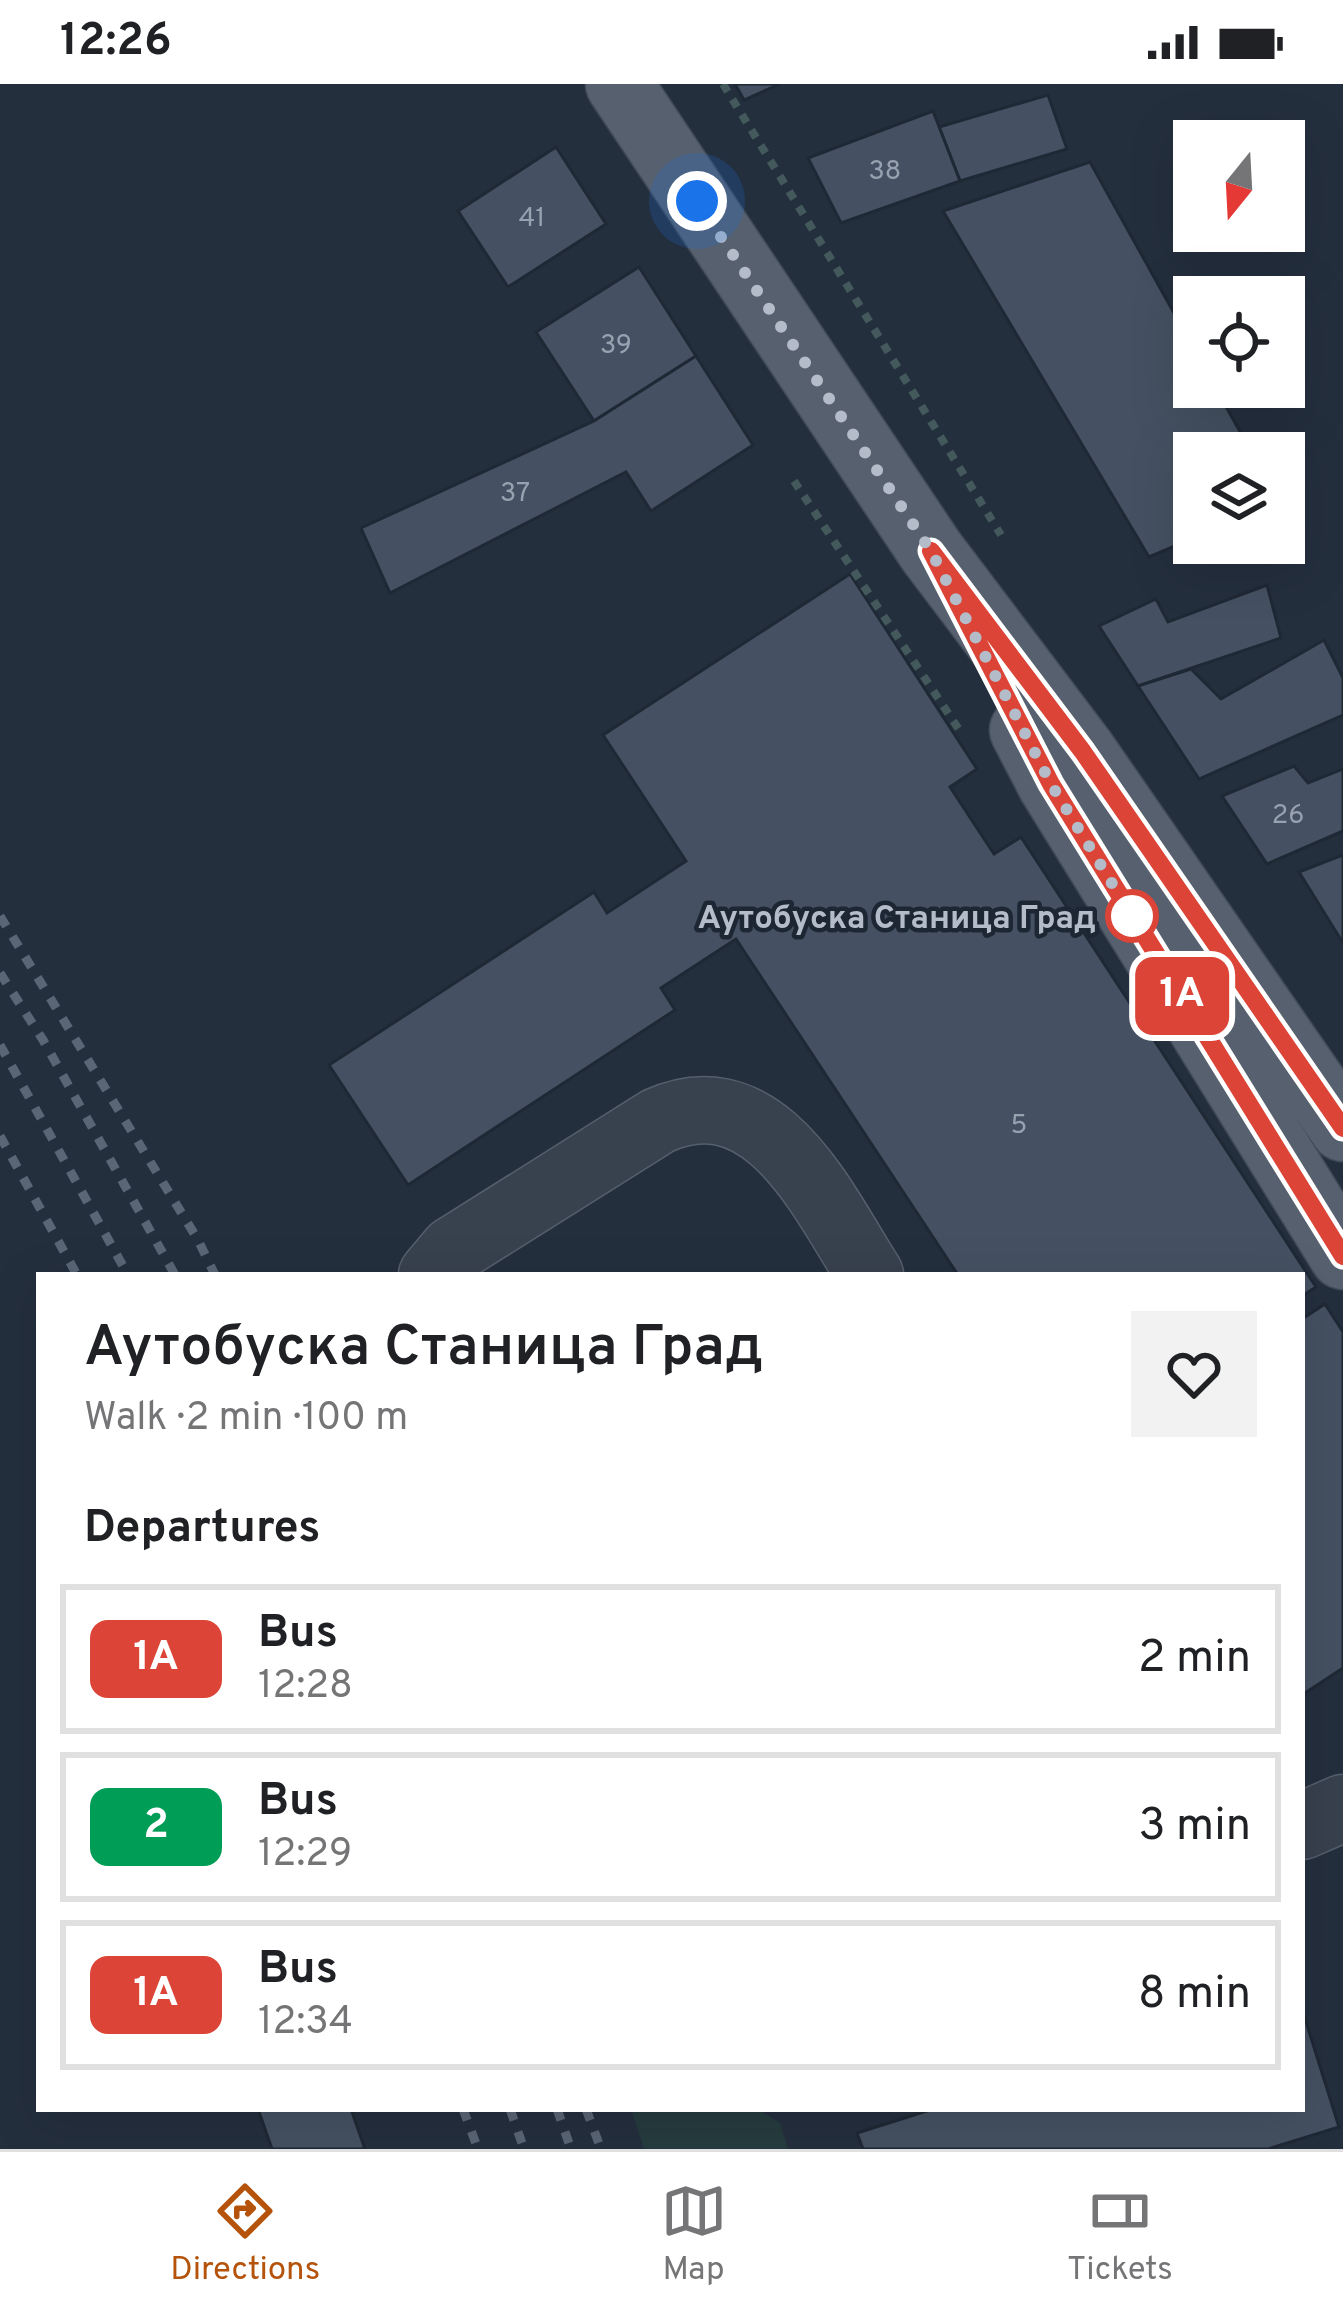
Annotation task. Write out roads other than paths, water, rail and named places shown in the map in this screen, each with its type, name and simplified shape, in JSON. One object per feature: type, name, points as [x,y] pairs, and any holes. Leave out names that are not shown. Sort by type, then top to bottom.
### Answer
[{"type":"main road","points":[[619,84],[931,551],[1083,752],[1343,1128]]},
{"type":"main road","points":[[931,551],[1051,784],[1343,1256]]},
{"type":"lane","points":[[435,1272],[453,1250],[658,1121],[681,1111],[710,1109],[754,1123],[780,1142],[868,1272]]},
{"type":"lane","points":[[1305,1825],[1343,1808]]},
{"type":"railway","points":[[0,916],[214,1272]]},
{"type":"railway","points":[[0,973],[43,1040],[173,1272]]},
{"type":"railway","points":[[0,1045],[126,1272]]},
{"type":"railway","points":[[0,1136],[75,1272]]},
{"type":"railway","points":[[464,2112],[478,2149]]},
{"type":"railway","points":[[511,2112],[524,2149]]},
{"type":"railway","points":[[558,2112],[571,2149]]},
{"type":"railway","points":[[587,2112],[601,2149]]},
{"type":"place","name":"Аутобуска Станица Град","points":[[1132,916]]}]
